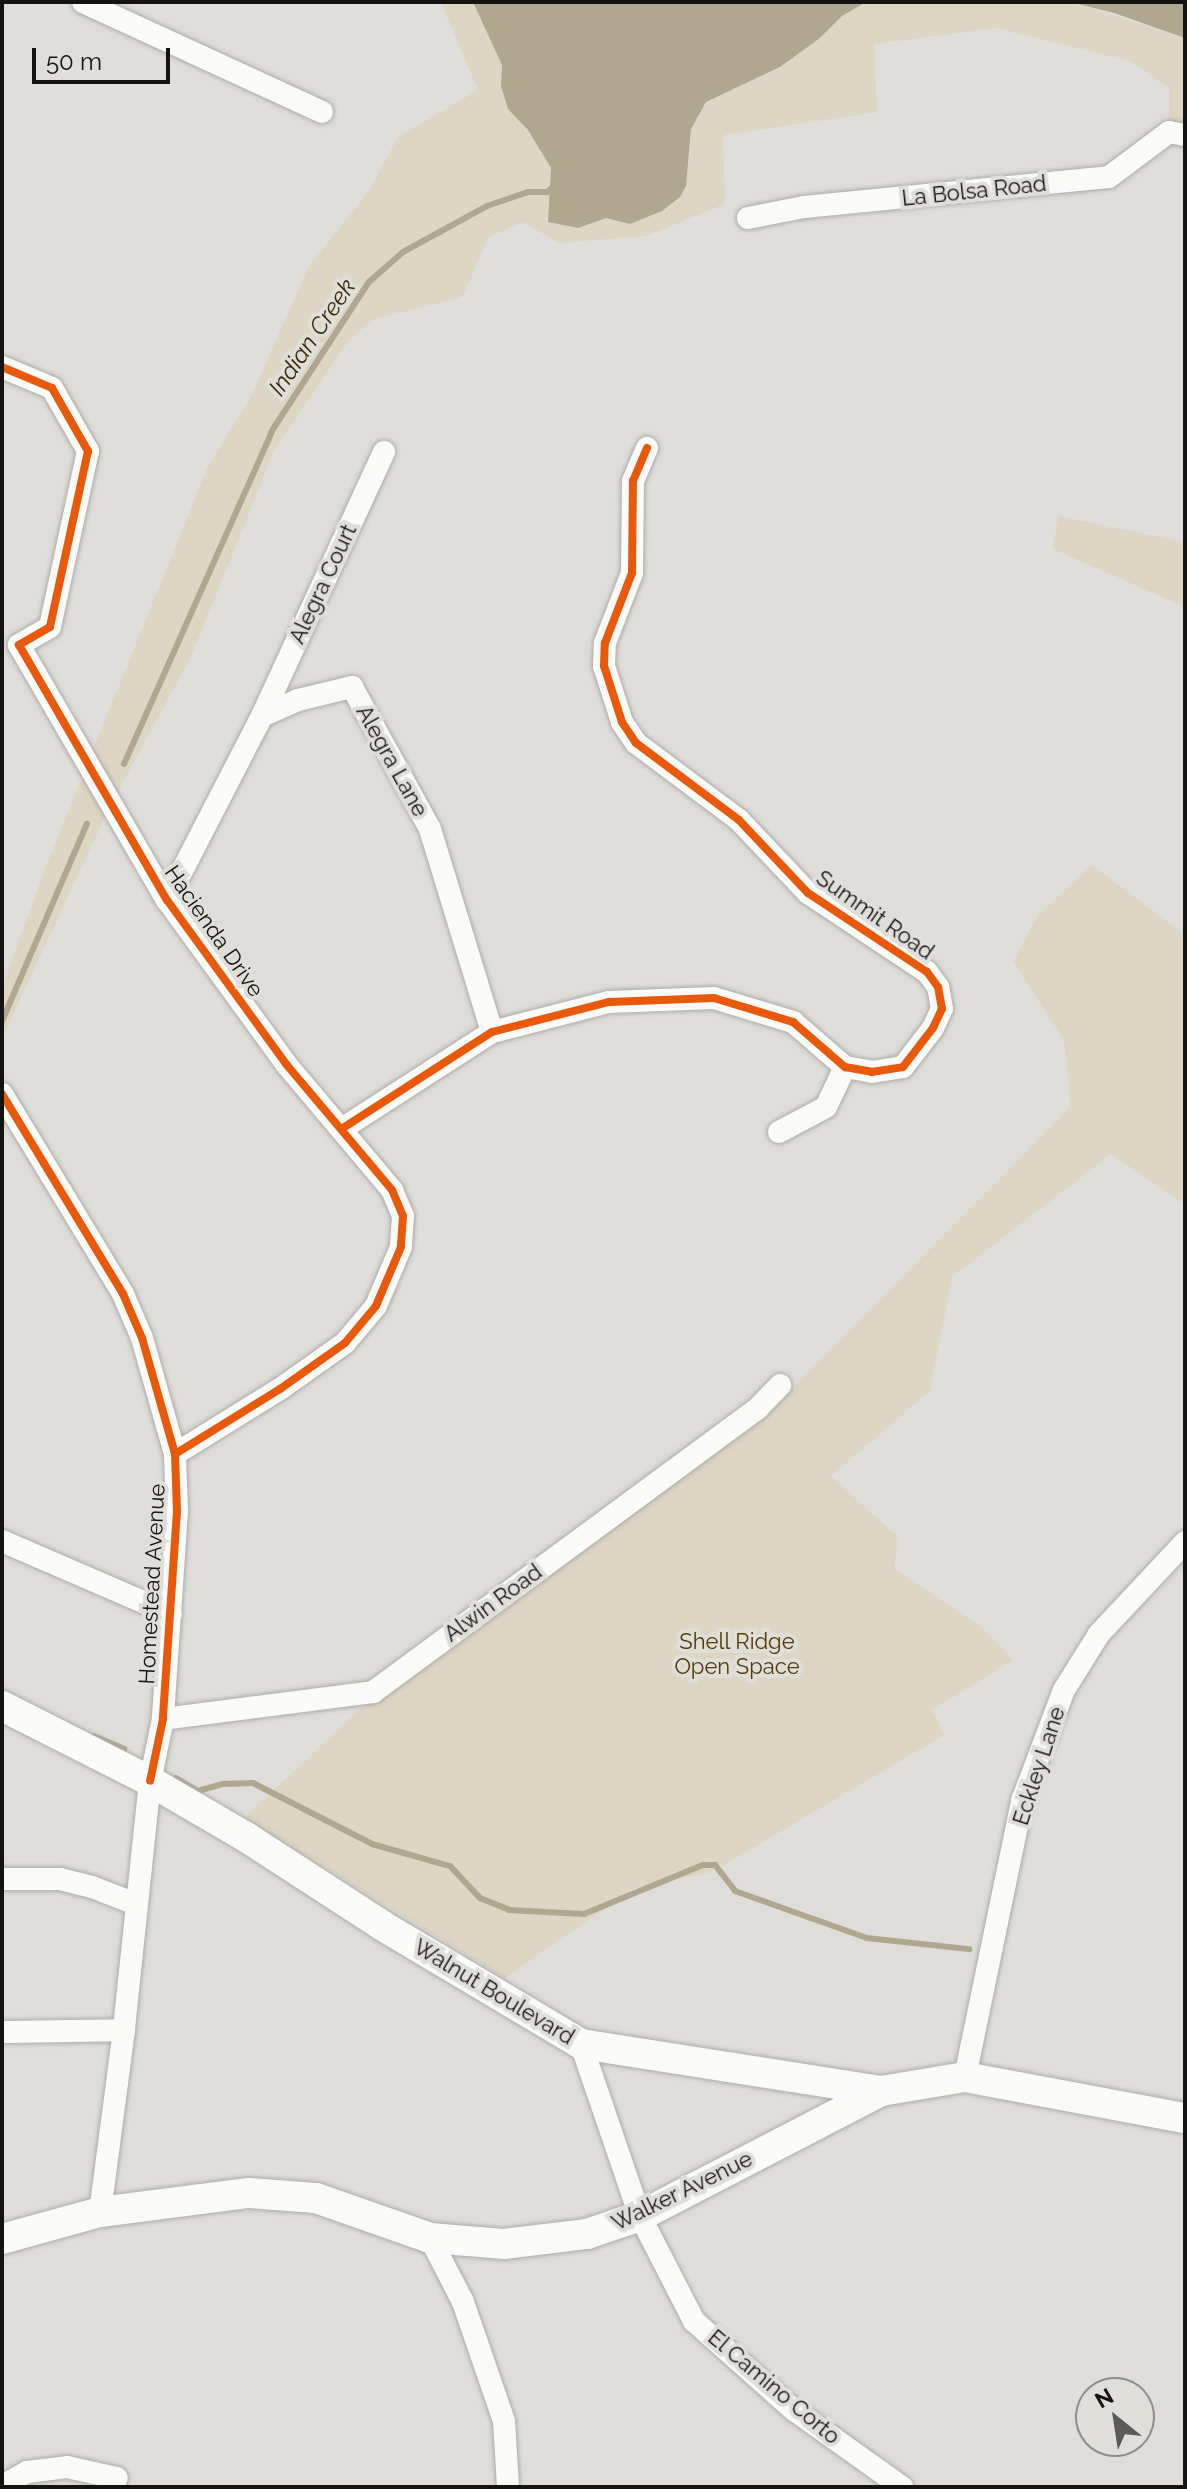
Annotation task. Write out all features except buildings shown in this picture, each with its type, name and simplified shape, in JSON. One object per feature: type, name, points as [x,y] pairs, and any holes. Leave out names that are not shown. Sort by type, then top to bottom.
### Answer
[{"type":"street","points":[[83,2],[322,112]]},
{"type":"street","name":"La Bolsa Road","points":[[748,218],[804,207],[1109,177],[1169,132],[1185,135]]},
{"type":"street","name":"Hacienda Drive","points":[[2,367],[52,388],[88,451],[50,627],[10,642],[167,900],[286,1064],[343,1128],[392,1190],[403,1216],[401,1247],[376,1306],[345,1343],[175,1454]]},
{"type":"street","name":"Summit Road","points":[[647,448],[633,481],[632,573],[605,643],[604,666],[622,722],[636,743],[739,820],[808,893],[915,963],[938,987],[942,1009],[933,1028],[903,1067],[872,1072],[845,1067]]},
{"type":"street","name":"Alegra Court","points":[[262,716],[384,452]]},
{"type":"street","name":"Alegra Lane","points":[[262,716],[298,700],[352,687],[430,829],[492,1032]]},
{"type":"street","points":[[167,900],[262,716]]},
{"type":"street","points":[[343,1128],[492,1032],[609,1002],[714,998],[793,1022],[845,1067],[826,1107],[779,1132]]},
{"type":"street","name":"Homestead Avenue","points":[[2,1094],[123,1294],[142,1338],[175,1454],[177,1511],[163,1719],[150,1781],[124,2030],[100,2212]]},
{"type":"street","name":"Alwin Road","points":[[163,1719],[373,1692],[758,1408],[780,1385]]},
{"type":"street","points":[[2,1541],[171,1614]]},
{"type":"street","name":"Eckley Lane","points":[[965,2077],[1022,1801],[1064,1690],[1099,1634],[1185,1542]]},
{"type":"street","name":"Walnut Boulevard","points":[[2,1706],[150,1781],[246,1837],[383,1926],[581,2044],[881,2091],[965,2077],[1185,2118]]},
{"type":"street","points":[[2,1879],[60,1879],[136,1904]]},
{"type":"street","points":[[2,2032],[124,2030]]},
{"type":"street","name":"El Camino Corto","points":[[581,2044],[640,2216],[694,2321],[794,2410],[902,2487]]},
{"type":"street","name":"Walker Avenue","points":[[2,2239],[100,2212],[249,2193],[316,2198],[430,2238],[504,2244],[587,2234],[640,2216],[881,2091]]},
{"type":"street","points":[[430,2238],[463,2302],[504,2421],[508,2487]]},
{"type":"street","points":[[2,2486],[27,2472],[67,2467],[117,2478]]},
{"type":"green space","points":[[441,2],[473,2],[477,8],[502,65],[501,86],[508,109],[528,130],[551,168],[548,222],[578,228],[606,218],[630,224],[662,211],[680,197],[690,155],[691,129],[707,102],[780,67],[820,38],[842,16],[866,2],[1070,2],[1185,38],[1185,135],[1169,132],[1169,88],[1130,61],[996,28],[874,44],[877,112],[723,135],[725,204],[646,236],[558,243],[524,222],[488,237],[463,297],[374,319],[349,340],[274,451],[192,655],[111,804],[2,1038],[2,988],[45,869],[208,466],[250,399],[309,266],[369,191],[398,137],[478,90]]},
{"type":"green space","points":[[1058,516],[1185,542],[1185,607],[1053,549]]},
{"type":"green space","name":"Shell Ridge Open Space","points":[[1092,865],[1185,935],[1185,1204],[1111,1154],[952,1277],[930,1391],[831,1476],[898,1537],[894,1569],[982,1627],[1013,1660],[932,1710],[944,1735],[712,1872],[635,1888],[505,1978],[244,1818],[358,1711],[765,1416],[1071,1106],[1064,1040],[1013,962],[1038,915]]},
{"type":"shaded area","points":[[473,2],[866,2],[842,16],[820,38],[780,67],[706,102],[691,129],[686,186],[680,197],[662,211],[630,224],[606,218],[578,228],[548,222],[551,168],[528,130],[508,109],[501,86],[502,65]]},
{"type":"shaded area","points":[[1070,2],[1185,2],[1185,38],[1114,13]]},
{"type":"waterway","name":"Indian Creek","points":[[124,764],[273,429],[369,282],[403,252],[487,206],[528,192],[547,192],[553,187]]},
{"type":"waterway","name":"Indian Creek","points":[[2,1021],[87,824]]},
{"type":"waterway","points":[[94,1736],[124,1749]]},
{"type":"waterway","points":[[176,1778],[198,1791],[223,1784],[253,1783],[372,1844],[450,1866],[480,1898],[509,1910],[584,1914],[703,1865],[715,1865],[735,1891],[867,1938],[969,1949]]},
{"type":"cycle path","points":[[2,367],[52,388],[88,451],[50,627],[19,645],[167,900],[286,1064],[392,1190],[403,1216],[401,1247],[376,1306],[345,1343],[280,1389],[175,1454]]},
{"type":"cycle path","points":[[343,1128],[492,1032],[609,1002],[714,998],[793,1022],[845,1067],[872,1072],[903,1067],[933,1028],[942,1009],[938,987],[927,972],[808,893],[739,820],[636,743],[622,722],[604,666],[605,643],[632,573],[633,481],[647,448]]},
{"type":"cycle path","points":[[2,1094],[123,1294],[142,1338],[175,1454],[177,1511],[163,1719],[150,1781]]}]
